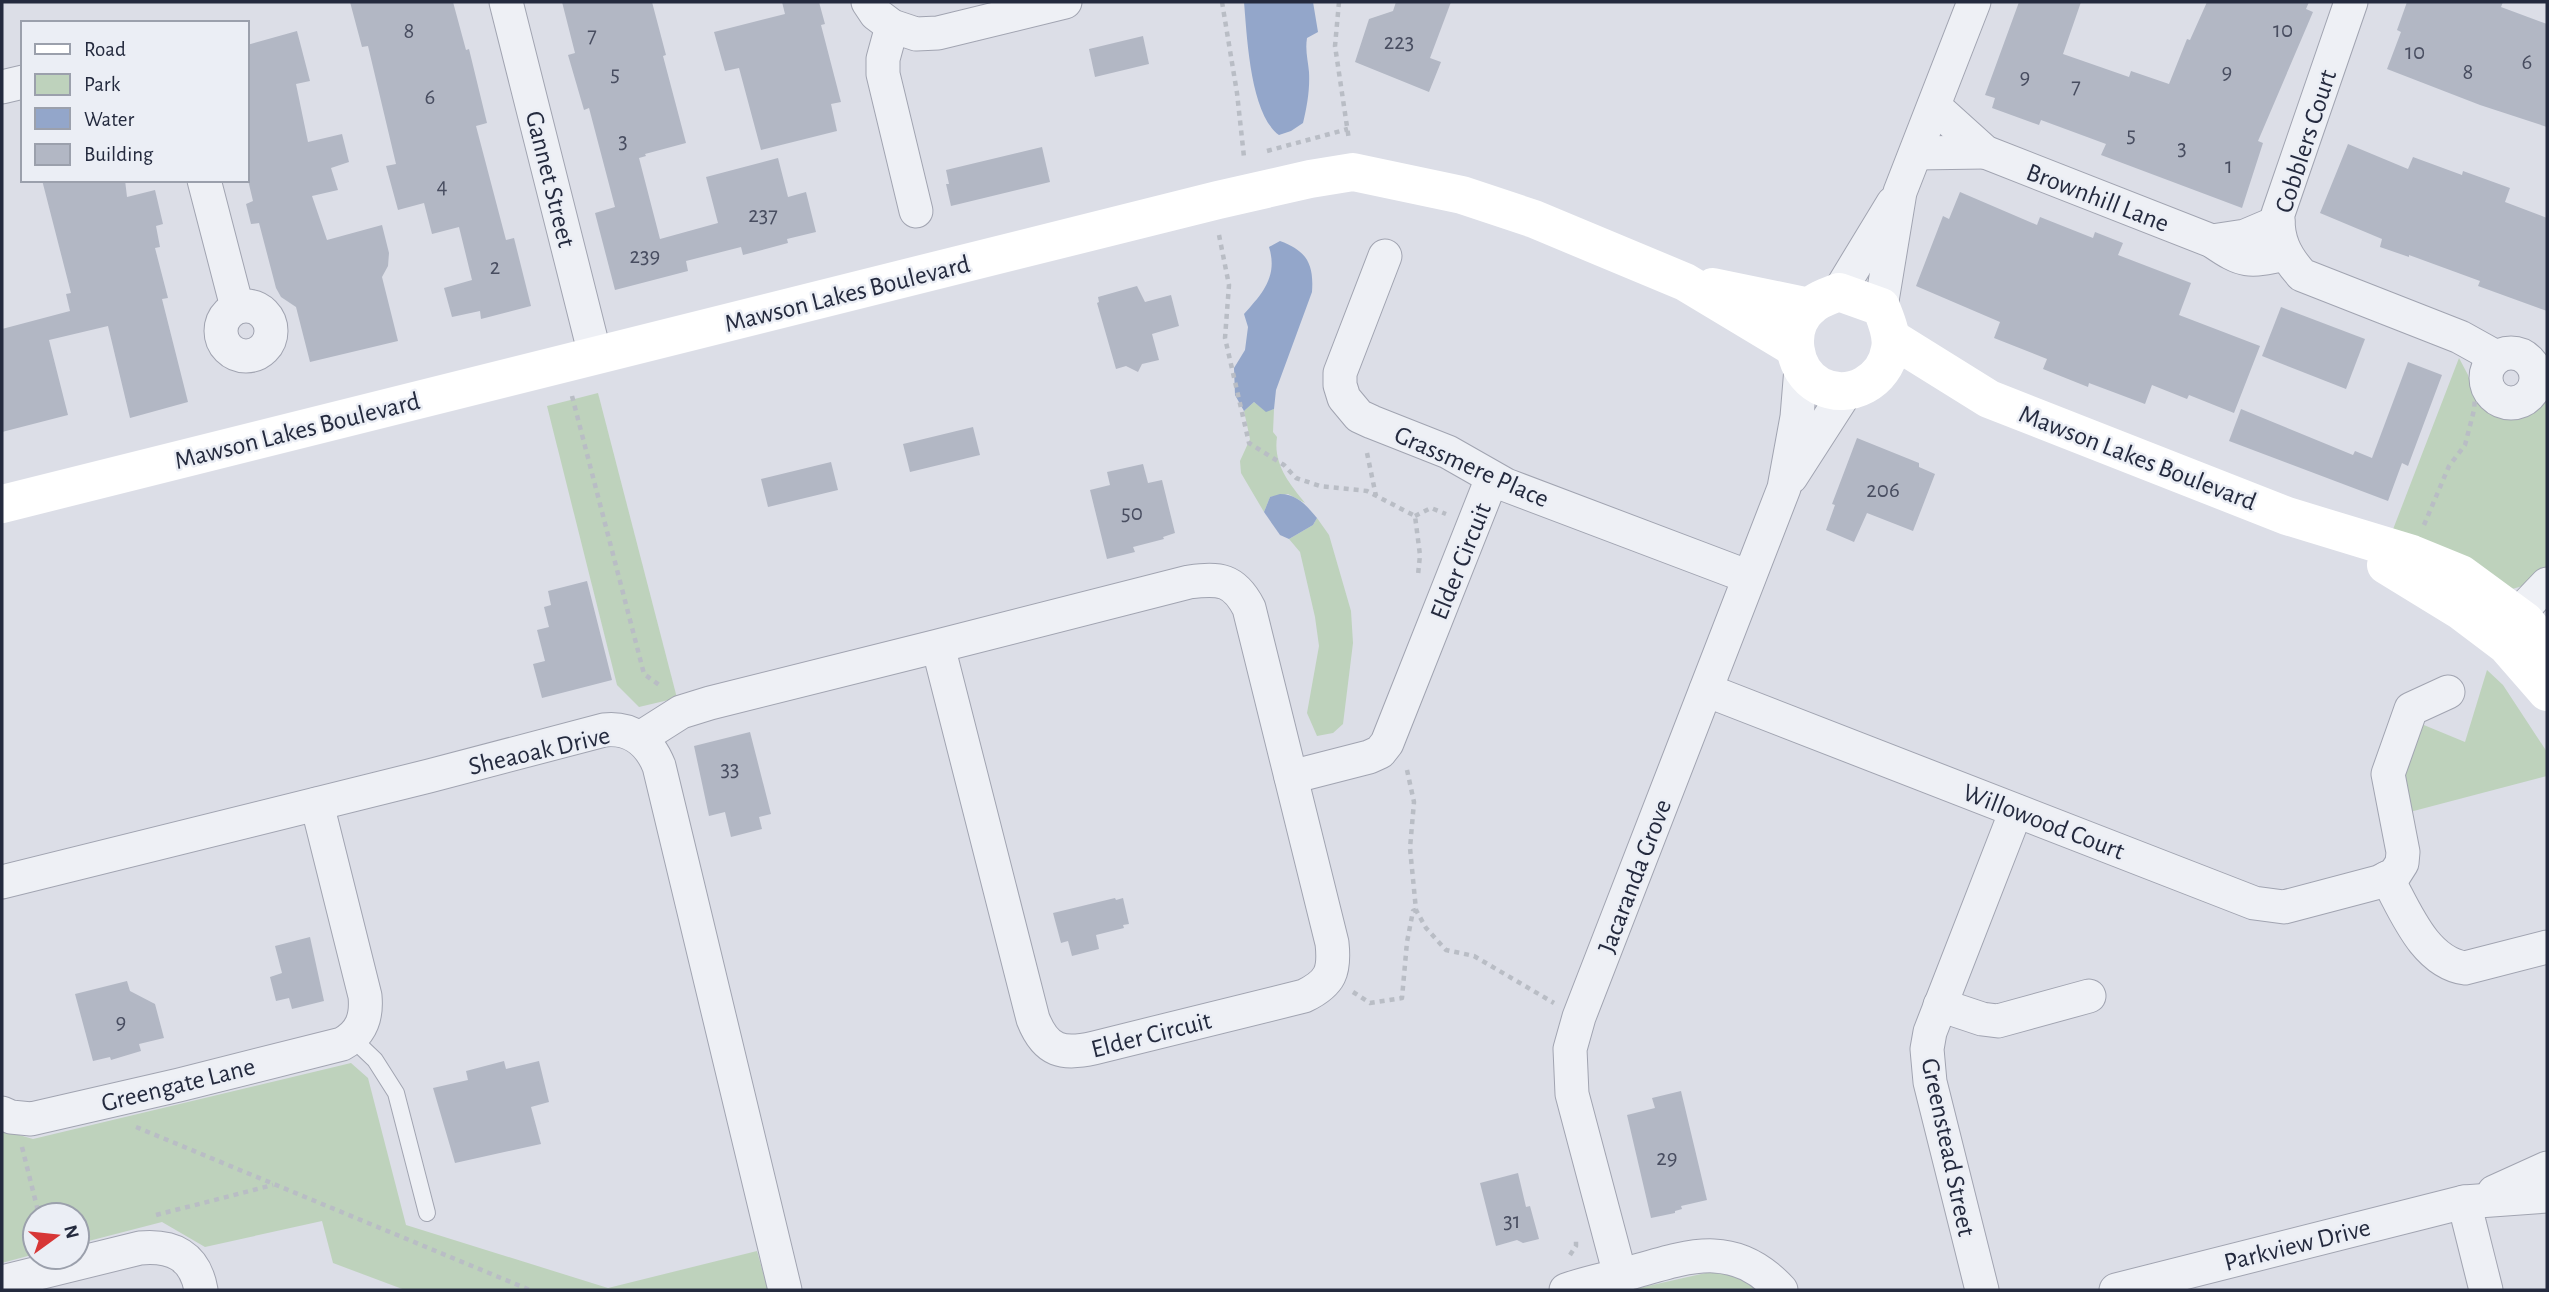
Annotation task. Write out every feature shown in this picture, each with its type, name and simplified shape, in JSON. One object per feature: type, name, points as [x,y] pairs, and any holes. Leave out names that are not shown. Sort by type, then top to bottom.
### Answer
[{"type":"street","name":"Gannet Street","points":[[506,2],[595,355]]},
{"type":"street","points":[[869,2],[876,14],[892,26],[916,34],[938,33],[1065,2]]},
{"type":"street","points":[[1900,192],[1886,323],[1890,350],[1884,368],[1861,384],[1838,391],[1822,387],[1798,358],[1795,335],[1803,315],[1824,299],[1900,192],[1974,2]]},
{"type":"street","name":"Cobblers Court","points":[[2351,2],[2278,214],[2277,222],[2286,254],[2302,275],[2460,337],[2496,357]]},
{"type":"street","points":[[892,26],[883,59],[883,74],[916,211]]},
{"type":"street","points":[[2,87],[21,82]]},
{"type":"street","name":"Brownhill Lane","points":[[1934,106],[1985,152],[2212,242],[2237,258],[2261,259],[2286,254]]},
{"type":"street","name":"Brownhill Lane","points":[[1916,153],[1985,152]]},
{"type":"street","name":"Mawson Lakes Boulevard","points":[[2,504],[595,355],[1237,177],[1353,173],[1462,194],[1534,219],[1685,282],[1798,358]]},
{"type":"street","points":[[205,182],[237,307]]},
{"type":"street","points":[[2212,242],[2245,236],[2277,222]]},
{"type":"street","name":"Grassmere Place","points":[[1385,256],[1340,373],[1339,384],[1344,398],[1359,416],[1448,452],[1518,490],[1749,578]]},
{"type":"street","name":"Mawson Lakes Boulevard","points":[[1685,282],[1824,299]]},
{"type":"street","points":[[1824,299],[1886,323]]},
{"type":"street","name":"Mawson Lakes Boulevard","points":[[1886,323],[1989,399]]},
{"type":"street","name":"Jacaranda Grove","points":[[1620,1275],[1572,1094],[1570,1049],[1579,1017],[1784,488],[1797,417],[1798,358]]},
{"type":"street","name":"Mawson Lakes Boulevard","points":[[1861,384],[1989,399],[2287,516],[2405,575],[2461,611],[2531,632],[2547,692]]},
{"type":"street","name":"Jacaranda Grove","points":[[1784,488],[1861,384]]},
{"type":"street","name":"Elder Circuit","points":[[1291,777],[1380,752],[1390,735],[1492,478]]},
{"type":"street","points":[[640,738],[681,712],[709,703],[1189,582],[1217,580],[1231,584],[1242,593],[1250,608],[1332,943],[1334,962],[1329,976]]},
{"type":"street","points":[[2531,632],[2526,606],[2547,584]]},
{"type":"street","name":"Elder Circuit","points":[[938,646],[1033,1019],[1038,1032],[1049,1043],[1062,1051],[1072,1053],[1094,1048],[1304,996],[1317,990],[1329,976]]},
{"type":"street","name":"Willowood Court","points":[[1706,690],[2254,903],[2284,908],[2386,878]]},
{"type":"street","points":[[2448,692],[2411,709],[2388,774],[2403,852],[2402,863],[2395,874],[2386,878],[2422,938],[2433,952],[2454,966],[2465,968],[2547,947]]},
{"type":"street","name":"Sheaoak Drive","points":[[2,882],[604,730],[623,730],[640,738],[652,751],[659,766],[785,1290]]},
{"type":"street","points":[[317,804],[365,996],[366,1012],[361,1027],[352,1038]]},
{"type":"street","name":"Greenstead Street","points":[[1982,1290],[1927,1065],[1927,1049],[1940,1005],[2017,811]]},
{"type":"street","points":[[1940,1005],[1998,1021],[2089,996]]},
{"type":"street","name":"Greengate Lane","points":[[11,1126],[11,1117],[31,1119],[179,1085],[342,1044],[352,1038]]},
{"type":"street","name":"Parkview Drive","points":[[2116,1290],[2151,1286],[2471,1201],[2547,1168]]},
{"type":"street","name":"Parkview Drive","points":[[2471,1201],[2547,1196]]},
{"type":"street","points":[[2471,1201],[2486,1290]]},
{"type":"street","points":[[2,1282],[158,1246],[183,1257],[193,1268],[201,1290]]},
{"type":"street","points":[[1566,1290],[1701,1255],[1736,1258],[1755,1266],[1781,1290]]},
{"type":"lane","points":[[352,1038],[388,1076],[396,1093],[427,1213]]},
{"type":"path","points":[[1222,2],[1237,93],[1237,177],[1220,242],[1228,285],[1225,338],[1249,443],[1284,465],[1296,478],[1320,486],[1367,491],[1415,516]]},
{"type":"path","points":[[1339,2],[1335,46],[1353,173]]},
{"type":"path","points":[[1237,177],[1348,129]]},
{"type":"path","points":[[561,397],[572,394],[644,674],[667,691]]},
{"type":"path","points":[[2420,535],[2449,466],[2465,444],[2475,398]]},
{"type":"path","points":[[1365,442],[1376,497]]},
{"type":"path","points":[[1415,516],[1431,508],[1449,515]]},
{"type":"path","points":[[1415,516],[1420,555],[1417,581]]},
{"type":"path","points":[[1390,735],[1403,747],[1414,802],[1410,848],[1416,910],[1426,928],[1446,950],[1474,956],[1579,1017]]},
{"type":"path","points":[[1329,976],[1370,1003],[1402,998],[1407,942],[1413,911],[1416,910]]},
{"type":"path","points":[[127,1123],[530,1290]]},
{"type":"path","points":[[11,1126],[35,1201]]},
{"type":"path","points":[[151,1216],[274,1185]]},
{"type":"green space","points":[[2459,358],[2475,398],[2507,418],[2532,410],[2547,392],[2547,566],[2530,584],[2505,591],[2392,532]]},
{"type":"green space","points":[[598,393],[677,698],[639,707],[617,685],[547,406]]},
{"type":"green space","points":[[1254,402],[1266,411],[1274,409],[1273,432],[1277,437],[1277,456],[1288,480],[1305,503],[1288,494],[1270,497],[1264,512],[1241,473],[1240,461],[1250,439],[1244,411]]},
{"type":"green space","points":[[1317,518],[1329,535],[1351,611],[1353,643],[1343,724],[1333,733],[1317,736],[1307,713],[1319,646],[1315,617],[1300,552],[1289,539],[1313,525]]},
{"type":"green space","points":[[2487,670],[2503,685],[2547,752],[2547,776],[2406,813],[2400,776],[2419,723],[2465,742]]},
{"type":"green space","points":[[351,1063],[368,1078],[406,1225],[608,1288],[757,1251],[768,1290],[405,1290],[333,1263],[322,1221],[205,1247],[162,1222],[91,1240],[91,1201],[21,1201],[21,1258],[2,1263],[2,1130],[33,1139]]},
{"type":"green space","points":[[1710,1272],[1738,1276],[1759,1290],[1630,1290]]},
{"type":"water","points":[[1244,2],[1313,2],[1318,32],[1307,38],[1309,85],[1303,123],[1279,135],[1269,125],[1256,93]]},
{"type":"water","points":[[1280,241],[1297,249],[1307,260],[1312,274],[1312,292],[1276,390],[1274,409],[1266,412],[1254,402],[1244,411],[1235,395],[1234,368],[1245,350],[1248,327],[1244,314],[1267,284],[1272,267],[1269,247]]},
{"type":"water","points":[[1280,494],[1297,498],[1317,518],[1313,525],[1289,539],[1280,535],[1264,512],[1270,497]]},
{"type":"building","points":[[350,2],[453,2],[466,50],[469,49],[487,123],[476,126],[506,240],[514,238],[531,306],[481,319],[480,311],[452,317],[444,288],[472,280],[459,227],[432,234],[424,203],[398,210],[386,166],[396,164],[368,46],[362,47]]},
{"type":"building","points":[[562,2],[652,2],[686,143],[639,158],[660,239],[718,223],[706,177],[778,158],[788,197],[806,192],[816,232],[743,255],[741,247],[686,261],[688,271],[615,290],[595,213],[615,207],[589,108],[584,110],[568,55],[575,53]]},
{"type":"building","points":[[782,2],[819,2],[825,24],[821,25],[841,102],[831,104],[837,131],[761,150],[739,68],[725,71],[714,32],[785,14]]},
{"type":"building","points":[[1396,2],[1451,2],[1430,58],[1441,62],[1429,92],[1355,62],[1369,19],[1393,11]]},
{"type":"building","points":[[2019,2],[2081,2],[2063,54],[2129,77],[2131,71],[2169,84],[2187,39],[2190,40],[2207,2],[2309,2],[2306,9],[2313,12],[2258,141],[2263,143],[2242,208],[2101,155],[2106,144],[2041,120],[2039,125],[1992,108],[1995,98],[1985,95]]},
{"type":"building","points":[[2407,2],[2503,2],[2501,7],[2547,24],[2547,127],[2480,105],[2387,69],[2401,32],[2397,30]]},
{"type":"building","points":[[297,31],[310,81],[296,84],[308,142],[342,134],[349,162],[331,168],[338,190],[312,196],[327,240],[382,225],[389,253],[388,266],[382,277],[398,341],[310,362],[296,307],[281,297],[276,288],[259,223],[251,224],[246,204],[253,201],[248,180],[248,45]]},
{"type":"building","points":[[1143,36],[1149,64],[1095,77],[1089,49]]},
{"type":"building","points":[[2348,144],[2408,169],[2413,157],[2462,175],[2463,171],[2510,188],[2505,202],[2547,218],[2547,311],[2478,286],[2480,281],[2380,247],[2382,239],[2320,213]]},
{"type":"building","points":[[1042,147],[1050,182],[951,206],[946,170]]},
{"type":"building","points":[[43,182],[125,182],[127,197],[155,190],[163,224],[156,226],[160,247],[155,248],[168,298],[162,299],[188,402],[130,418],[108,326],[49,340],[68,415],[2,432],[2,329],[70,311],[66,294],[71,293]]},
{"type":"building","points":[[1960,192],[2037,225],[2040,217],[2093,238],[2095,232],[2123,243],[2118,255],[2191,283],[2179,315],[2260,346],[2234,413],[2189,395],[2187,399],[2152,385],[2145,404],[2089,383],[2088,387],[2043,369],[2047,359],[1994,338],[2000,322],[1916,286],[1943,216],[1949,219]]},
{"type":"building","points":[[1137,286],[1145,302],[1171,295],[1179,326],[1152,334],[1159,360],[1142,364],[1138,372],[1126,366],[1116,369],[1097,303],[1098,297]]},
{"type":"building","points":[[2281,307],[2365,339],[2346,389],[2262,356]]},
{"type":"building","points":[[2408,362],[2442,375],[2408,466],[2402,463],[2388,501],[2229,441],[2241,409],[2353,455],[2355,451],[2372,458]]},
{"type":"building","points":[[973,427],[980,455],[910,472],[903,444]]},
{"type":"building","points":[[1857,438],[1919,463],[1919,467],[1935,474],[1913,531],[1867,513],[1854,542],[1826,530],[1835,505],[1832,504]]},
{"type":"building","points":[[831,462],[838,490],[768,507],[761,479]]},
{"type":"building","points":[[1143,464],[1148,483],[1162,480],[1175,533],[1163,537],[1164,539],[1133,547],[1135,552],[1107,559],[1090,490],[1110,485],[1107,472]]},
{"type":"building","points":[[587,581],[612,680],[542,698],[533,664],[545,661],[537,630],[549,627],[544,607],[551,605],[548,591]]},
{"type":"building","points":[[750,732],[771,814],[759,817],[762,829],[731,837],[725,812],[709,816],[694,746]]},
{"type":"building","points":[[1123,898],[1129,924],[1123,925],[1124,928],[1096,935],[1099,949],[1072,956],[1068,941],[1061,943],[1053,913]]},
{"type":"building","points":[[310,937],[324,1001],[292,1009],[289,998],[276,1001],[270,977],[282,973],[275,946]]},
{"type":"building","points":[[127,981],[130,991],[155,1004],[164,1038],[139,1044],[141,1051],[111,1060],[110,1057],[93,1061],[75,994]]},
{"type":"building","points":[[504,1061],[506,1069],[539,1061],[549,1102],[531,1107],[541,1144],[455,1163],[433,1088],[468,1080],[466,1071]]},
{"type":"building","points":[[1681,1091],[1707,1200],[1681,1206],[1682,1209],[1675,1213],[1651,1218],[1627,1115],[1655,1108],[1652,1098]]},
{"type":"building","points":[[1518,1173],[1526,1207],[1530,1206],[1539,1239],[1523,1243],[1517,1240],[1496,1246],[1480,1183]]}]
